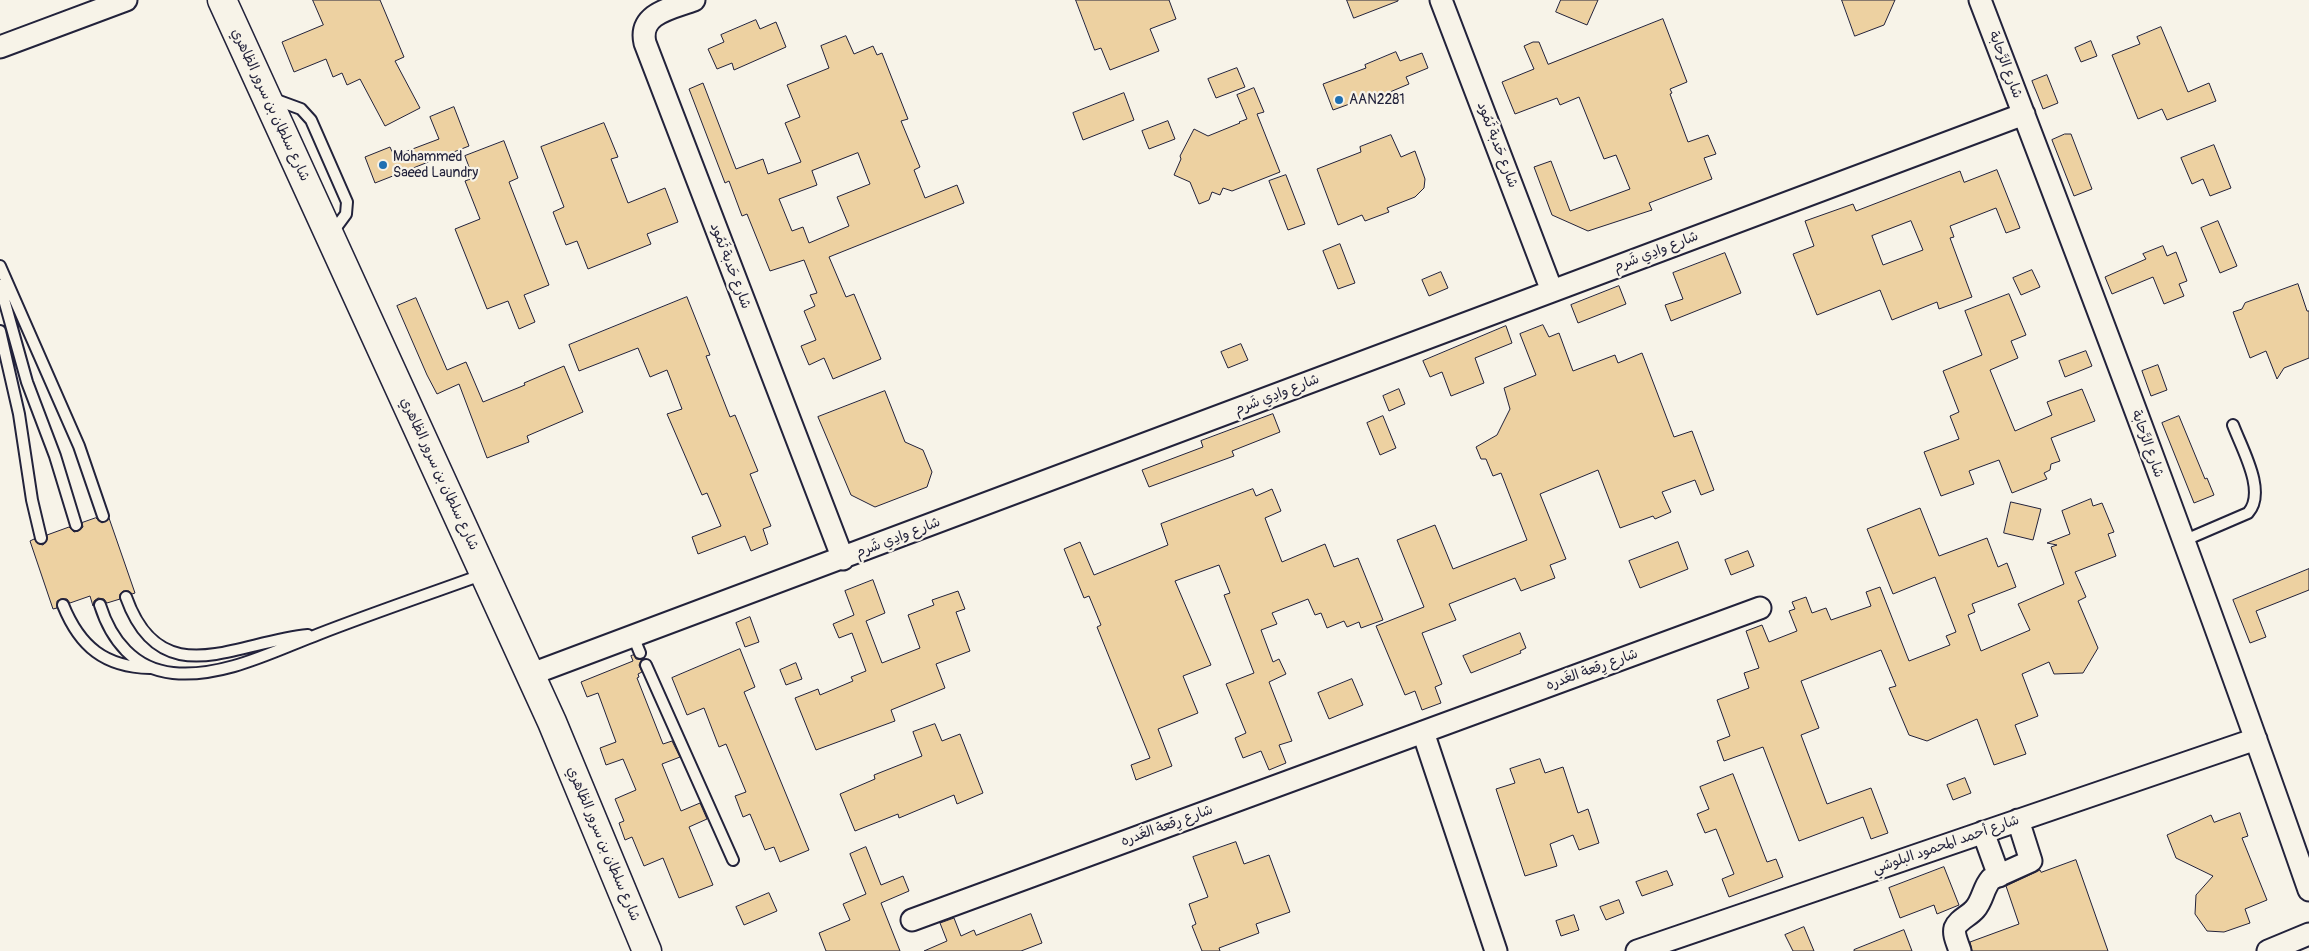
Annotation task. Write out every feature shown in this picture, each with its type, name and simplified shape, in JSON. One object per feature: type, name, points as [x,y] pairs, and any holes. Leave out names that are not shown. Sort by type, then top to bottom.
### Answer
[{"type":"street","points":[[0,47],[126,0]]},
{"type":"street","name":"شارع سلطان بن سرور الظاهري","points":[[222,0],[552,722],[647,951]]},
{"type":"street","name":"شارع حَدبة ثَمُود","points":[[694,0],[650,18],[644,25],[643,34],[645,42],[843,559]]},
{"type":"street","name":"شارع حَدبة ثَمُود","points":[[1441,0],[1552,291]]},
{"type":"street","name":"شارع الرَّحابة","points":[[1980,0],[2183,541],[2309,890]]},
{"type":"street","name":"شارع وادِي شَرم","points":[[529,675],[636,645],[843,559],[2024,114]]},
{"type":"street","name":"شارع رِقعة الغَدره","points":[[912,920],[1760,608]]},
{"type":"street","points":[[1423,732],[1496,951]]},
{"type":"street","name":"شارع أحمد المحمود البلوشي","points":[[1636,951],[2256,739]]},
{"type":"street","points":[[1960,951],[1955,928],[1958,922],[1976,908],[1987,883],[2031,861],[2018,820]]},
{"type":"street","points":[[1983,832],[1999,876]]},
{"type":"street","points":[[2268,951],[2309,934]]},
{"type":"lane","points":[[0,266],[79,446],[102,516]]},
{"type":"lane","points":[[0,285],[26,382],[54,456],[76,525]]},
{"type":"lane","points":[[0,331],[19,414],[32,500],[40,538]]},
{"type":"lane","points":[[2183,541],[2248,512],[2254,506],[2256,487],[2233,425]]},
{"type":"lane","points":[[100,606],[109,632],[116,642],[136,660],[172,673],[221,668],[286,648],[317,634],[485,574]]},
{"type":"lane","points":[[126,597],[138,625],[147,636],[158,646],[186,656],[201,656],[272,640],[317,634]]},
{"type":"lane","points":[[63,605],[71,624],[80,637],[102,656],[130,668],[154,668]]},
{"type":"lane","points":[[646,665],[733,860]]},
{"type":"building","points":[[313,0],[380,0],[404,57],[395,61],[420,108],[385,126],[360,79],[347,85],[342,73],[333,77],[326,59],[294,72],[282,42],[323,25]]},
{"type":"building","points":[[1076,0],[1169,0],[1176,19],[1150,29],[1159,51],[1110,70],[1101,48],[1095,50]]},
{"type":"building","points":[[1347,0],[1398,0],[1398,1],[1354,18]]},
{"type":"building","points":[[1561,0],[1598,0],[1587,25],[1556,12]]},
{"type":"building","points":[[1842,0],[1895,0],[1884,25],[1855,36]]},
{"type":"building","points":[[1663,19],[1687,82],[1670,89],[1672,93],[1670,94],[1688,142],[1708,135],[1716,154],[1704,158],[1712,179],[1649,203],[1652,210],[1588,231],[1552,215],[1534,167],[1551,161],[1570,211],[1630,189],[1616,155],[1604,159],[1579,97],[1560,105],[1557,98],[1515,114],[1502,82],[1534,69],[1524,46],[1533,42],[1539,42],[1548,64]]},
{"type":"building","points":[[756,20],[760,29],[776,22],[786,47],[734,70],[732,63],[717,69],[708,49],[724,42],[721,35]]},
{"type":"building","points":[[2161,27],[2188,92],[2209,83],[2216,101],[2167,120],[2162,109],[2138,119],[2112,55],[2140,44],[2137,37]]},
{"type":"building","points":[[846,36],[854,54],[873,46],[877,55],[882,53],[908,119],[901,121],[920,167],[914,170],[925,198],[957,185],[964,203],[829,257],[846,297],[854,294],[881,359],[833,379],[824,358],[809,365],[801,346],[816,340],[804,311],[815,306],[810,295],[817,293],[804,260],[770,271],[747,214],[742,216],[729,181],[725,183],[689,89],[703,83],[736,169],[763,159],[768,174],[801,162],[785,123],[800,117],[787,85],[829,68],[821,46]],"holes":[[[858,153],[870,184],[837,197],[849,226],[809,243],[803,227],[792,231],[779,199],[817,185],[812,171]]]},
{"type":"building","points":[[2091,41],[2097,56],[2081,62],[2075,48]]},
{"type":"building","points":[[1396,52],[1400,61],[1422,53],[1428,68],[1406,77],[1409,84],[1378,97],[1377,94],[1333,110],[1323,84],[1366,68],[1365,65]]},
{"type":"building","points":[[1237,68],[1245,87],[1216,98],[1208,79]]},
{"type":"building","points":[[2047,75],[2058,103],[2043,109],[2032,81]]},
{"type":"building","points":[[1254,88],[1264,112],[1257,114],[1280,172],[1232,191],[1223,188],[1220,195],[1212,192],[1209,200],[1199,204],[1190,182],[1174,175],[1181,159],[1180,156],[1194,129],[1208,136],[1247,119],[1237,95]]},
{"type":"building","points":[[1124,93],[1134,120],[1083,140],[1073,113]]},
{"type":"building","points":[[454,107],[469,146],[375,183],[365,157],[390,147],[394,156],[439,139],[430,117]]},
{"type":"building","points":[[1168,121],[1175,139],[1149,149],[1142,131]]},
{"type":"building","points":[[604,123],[618,157],[611,159],[628,203],[665,188],[678,222],[647,234],[651,244],[588,269],[577,241],[566,245],[553,212],[564,207],[541,147]]},
{"type":"building","points":[[2065,134],[2071,134],[2092,189],[2074,196],[2052,140]]},
{"type":"building","points":[[1391,135],[1401,157],[1415,151],[1425,179],[1424,188],[1415,197],[1387,208],[1389,212],[1365,221],[1362,215],[1338,225],[1317,169],[1361,152],[1360,147]]},
{"type":"building","points":[[504,141],[518,178],[509,182],[549,285],[524,295],[535,322],[519,329],[508,301],[487,309],[455,229],[480,219],[465,181],[473,178],[465,156]]},
{"type":"building","points":[[2214,145],[2231,188],[2210,196],[2203,179],[2192,184],[2181,158]]},
{"type":"building","points":[[1997,170],[2020,228],[2006,233],[1996,208],[1950,226],[1954,237],[1950,238],[1972,297],[1939,309],[1937,302],[1892,320],[1880,290],[1817,315],[1793,254],[1814,246],[1805,221],[1853,204],[1856,211],[1960,171],[1964,182]],"holes":[[[1911,221],[1923,250],[1883,265],[1872,236]]]},
{"type":"building","points":[[1286,175],[1305,224],[1288,230],[1269,181]]},
{"type":"building","points":[[2218,221],[2237,266],[2220,273],[2201,228]]},
{"type":"building","points":[[1340,244],[1355,283],[1338,289],[1323,251]]},
{"type":"building","points":[[2163,246],[2167,256],[2176,252],[2187,281],[2179,284],[2184,296],[2164,304],[2153,277],[2112,294],[2105,277],[2146,259],[2143,254]]},
{"type":"building","points":[[1725,253],[1741,293],[1671,321],[1665,305],[1683,299],[1673,273]]},
{"type":"building","points":[[2032,270],[2040,287],[2021,295],[2013,278]]},
{"type":"building","points":[[1441,272],[1448,288],[1429,296],[1422,280]]},
{"type":"building","points":[[2298,284],[2307,311],[2309,311],[2309,358],[2284,368],[2277,379],[2266,351],[2250,358],[2233,312],[2242,309],[2245,303]]},
{"type":"building","points":[[1619,286],[1626,304],[1578,323],[1571,305]]},
{"type":"building","points":[[2009,294],[2026,335],[2011,341],[2018,358],[1990,370],[2015,431],[2052,415],[2047,402],[2082,389],[2095,421],[2051,438],[2060,461],[2051,464],[2050,470],[2044,473],[2047,479],[2012,493],[1999,460],[1969,471],[1974,484],[1941,496],[1924,452],[1959,439],[1950,416],[1959,412],[1943,371],[1982,355],[1965,311]]},
{"type":"building","points":[[687,297],[710,355],[706,356],[730,417],[735,415],[758,471],[750,474],[771,526],[763,529],[768,544],[751,551],[745,536],[698,554],[692,537],[721,526],[707,493],[702,495],[667,414],[682,409],[667,370],[650,377],[638,348],[579,371],[569,345]]},
{"type":"building","points":[[416,298],[447,370],[466,362],[483,402],[525,385],[524,383],[564,366],[583,412],[527,436],[529,442],[487,458],[459,384],[437,394],[427,375],[397,306]]},
{"type":"building","points":[[1543,325],[1549,337],[1559,333],[1573,371],[1615,355],[1618,363],[1642,353],[1674,437],[1692,431],[1714,490],[1701,495],[1695,480],[1662,492],[1671,512],[1655,519],[1653,516],[1620,528],[1598,470],[1540,494],[1566,559],[1550,565],[1555,578],[1521,591],[1515,578],[1449,604],[1456,620],[1422,633],[1442,684],[1435,687],[1441,703],[1422,710],[1415,691],[1405,695],[1376,626],[1424,607],[1397,540],[1435,525],[1453,569],[1527,540],[1501,473],[1493,476],[1486,459],[1481,459],[1476,447],[1497,435],[1510,409],[1504,388],[1536,375],[1520,334]]},
{"type":"building","points":[[1506,326],[1512,343],[1475,358],[1484,383],[1451,396],[1442,372],[1430,377],[1423,361]]},
{"type":"building","points":[[1241,344],[1248,360],[1228,368],[1221,352]]},
{"type":"building","points":[[2086,351],[2092,366],[2065,377],[2059,361]]},
{"type":"building","points":[[2158,365],[2167,390],[2151,396],[2142,371]]},
{"type":"building","points":[[1399,389],[1405,404],[1389,411],[1383,396]]},
{"type":"building","points":[[885,391],[905,442],[923,450],[932,472],[927,487],[875,507],[851,495],[818,417]]},
{"type":"building","points":[[1273,414],[1280,432],[1232,451],[1234,456],[1149,487],[1142,470],[1203,447],[1201,441]]},
{"type":"building","points":[[1383,416],[1396,448],[1380,455],[1367,423]]},
{"type":"building","points":[[2179,416],[2205,479],[2207,478],[2214,495],[2194,503],[2162,423]]},
{"type":"building","points":[[1253,489],[1256,496],[1272,489],[1281,511],[1265,518],[1282,562],[1325,544],[1334,567],[1358,558],[1383,620],[1361,628],[1359,622],[1347,627],[1344,621],[1327,628],[1321,613],[1315,615],[1308,599],[1272,613],[1277,624],[1261,630],[1273,662],[1279,659],[1286,674],[1269,682],[1292,741],[1279,745],[1286,763],[1269,770],[1261,751],[1243,758],[1235,738],[1246,733],[1226,684],[1254,673],[1224,595],[1230,593],[1219,565],[1175,581],[1211,665],[1183,676],[1198,713],[1158,729],[1172,766],[1136,780],[1131,765],[1150,758],[1097,627],[1101,625],[1089,596],[1084,598],[1064,549],[1080,542],[1094,575],[1168,545],[1161,524]]},
{"type":"building","points":[[2091,499],[2093,506],[2102,503],[2114,532],[2108,534],[2116,556],[2075,572],[2086,597],[2078,601],[2098,648],[2083,673],[2054,674],[2049,662],[2022,674],[2038,716],[2015,725],[2026,754],[1994,765],[1977,719],[1927,741],[1909,735],[1889,688],[1896,686],[1881,650],[1801,681],[1819,728],[1801,735],[1827,804],[1871,788],[1888,833],[1871,839],[1863,817],[1799,841],[1763,747],[1724,761],[1717,741],[1730,736],[1717,700],[1749,688],[1744,673],[1759,668],[1746,631],[1762,625],[1769,642],[1797,631],[1789,611],[1795,609],[1792,602],[1806,597],[1812,613],[1826,608],[1831,620],[1871,606],[1866,592],[1880,587],[1909,661],[1950,645],[1946,636],[1956,632],[1935,577],[1893,594],[1867,529],[1920,508],[1939,556],[1987,538],[1998,567],[2007,563],[2016,587],[1972,604],[1975,612],[1968,615],[1981,651],[2030,630],[2018,604],[2064,584],[2051,547],[2057,545],[2047,543],[2070,534],[2062,511]]},
{"type":"building","points":[[2011,502],[2041,509],[2033,540],[2004,533]]},
{"type":"building","points":[[96,518],[102,523],[109,518],[135,593],[123,591],[120,594],[120,599],[107,603],[104,599],[98,598],[94,601],[93,606],[90,596],[70,603],[67,599],[61,599],[57,601],[57,608],[53,609],[30,541],[34,539],[43,545],[47,540],[47,535],[69,527],[74,532],[78,531],[83,527],[82,523]]},
{"type":"building","points":[[1678,542],[1688,569],[1640,588],[1629,561]]},
{"type":"building","points":[[1748,551],[1754,566],[1731,575],[1725,560]]},
{"type":"building","points":[[2309,569],[2309,590],[2256,611],[2266,637],[2250,643],[2233,600]]},
{"type":"building","points":[[873,580],[885,613],[866,621],[882,663],[920,648],[908,615],[934,605],[932,600],[958,591],[965,609],[956,612],[970,651],[936,664],[945,688],[891,710],[895,721],[816,750],[795,698],[818,689],[820,695],[853,681],[851,677],[866,671],[852,633],[839,638],[833,624],[854,615],[845,591]]},
{"type":"building","points":[[750,617],[759,642],[745,647],[736,623]]},
{"type":"building","points":[[1520,633],[1526,648],[1520,651],[1521,653],[1471,673],[1463,656]]},
{"type":"building","points":[[740,649],[755,687],[744,692],[809,850],[780,862],[774,847],[765,850],[750,814],[743,817],[735,796],[746,792],[726,744],[719,747],[704,708],[687,715],[672,678]]},
{"type":"building","points":[[634,655],[636,659],[642,659],[639,665],[642,672],[638,674],[639,677],[637,678],[663,744],[672,741],[680,757],[662,764],[681,811],[700,803],[707,819],[689,827],[713,885],[679,898],[663,858],[644,866],[632,837],[625,840],[619,823],[624,821],[615,799],[636,790],[623,759],[606,765],[600,748],[616,742],[598,693],[587,697],[581,682],[633,661],[631,656]]},
{"type":"building","points":[[796,663],[802,679],[786,685],[780,670]]},
{"type":"building","points":[[1352,679],[1363,705],[1329,719],[1318,693]]},
{"type":"building","points":[[935,724],[942,741],[960,734],[983,793],[957,804],[954,795],[899,818],[898,814],[855,831],[840,794],[875,779],[874,775],[922,756],[913,732]]},
{"type":"building","points":[[1540,759],[1545,773],[1563,767],[1578,813],[1588,809],[1599,843],[1579,850],[1573,835],[1550,844],[1557,866],[1525,876],[1496,789],[1515,783],[1510,769]]},
{"type":"building","points":[[1733,774],[1767,862],[1776,859],[1783,877],[1729,897],[1722,879],[1734,874],[1716,829],[1705,833],[1697,814],[1709,809],[1700,787]]},
{"type":"building","points":[[1965,778],[1971,793],[1953,800],[1947,785]]},
{"type":"building","points":[[2240,813],[2248,836],[2242,838],[2267,900],[2245,909],[2250,923],[2224,932],[2207,931],[2195,914],[2196,895],[2213,876],[2176,858],[2167,835],[2211,815],[2214,822]]},
{"type":"building","points":[[1236,842],[1244,864],[1269,855],[1290,912],[1256,924],[1259,933],[1219,948],[1220,951],[1202,951],[1192,926],[1196,924],[1189,904],[1208,897],[1193,857]]},
{"type":"building","points":[[866,847],[881,885],[903,876],[909,891],[881,903],[900,951],[826,951],[819,933],[850,920],[843,904],[866,894],[850,854]]},
{"type":"building","points":[[2076,860],[2108,951],[1972,951],[1970,942],[2019,924],[2006,886],[2040,870],[2041,872]]},
{"type":"building","points":[[1944,867],[1959,905],[1937,914],[1934,905],[1900,918],[1889,888]]},
{"type":"building","points":[[1667,871],[1673,885],[1642,896],[1636,882]]},
{"type":"building","points":[[769,893],[777,911],[744,925],[736,907]]},
{"type":"building","points":[[1619,900],[1624,913],[1606,920],[1600,907]]},
{"type":"building","points":[[1031,914],[1042,943],[1021,951],[924,951],[947,941],[940,923],[954,918],[961,936],[974,930],[976,935]]},
{"type":"building","points":[[1574,915],[1579,930],[1561,936],[1556,921]]},
{"type":"building","points":[[1804,927],[1814,951],[1793,951],[1785,935]]},
{"type":"building","points":[[1904,930],[1912,951],[1854,951],[1854,950]]},
{"type":"place","name":"AAN2281","points":[[1339,100]]},
{"type":"place","name":"Mohammed Saeed Laundry","points":[[383,165]]}]
